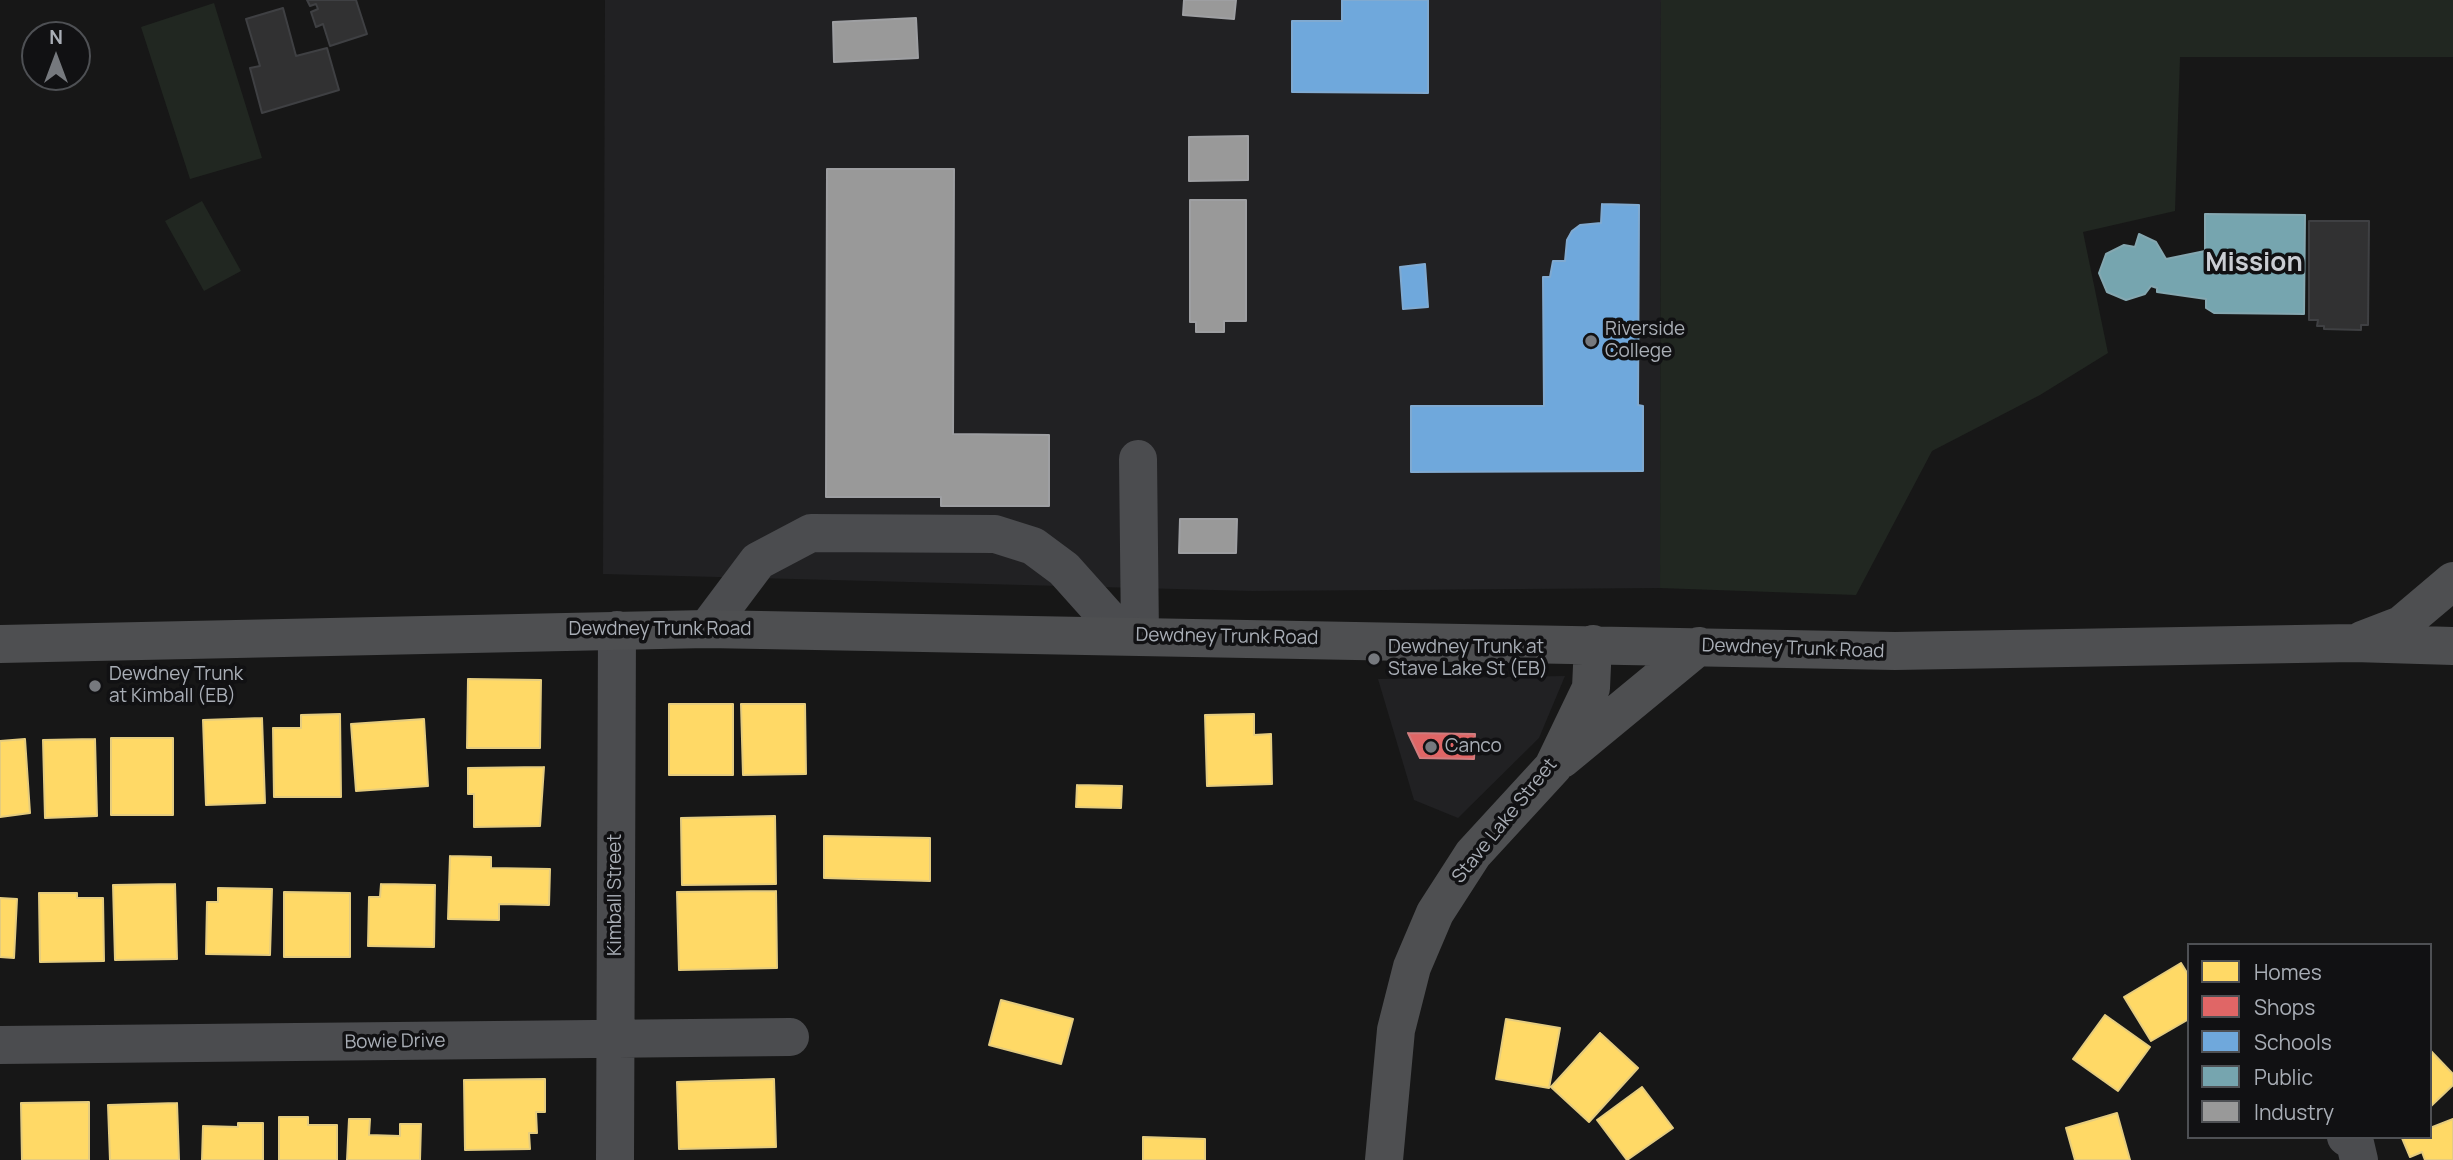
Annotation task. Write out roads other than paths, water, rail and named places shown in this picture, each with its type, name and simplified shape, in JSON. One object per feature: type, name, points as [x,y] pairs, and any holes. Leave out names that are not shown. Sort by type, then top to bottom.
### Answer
[{"type":"main road","points":[[2354,643],[2401,625],[2453,580]]},
{"type":"main road","name":"Dewdney Trunk Road","points":[[0,643],[707,629],[1699,646],[1895,652],[2354,643],[2453,646]]},
{"type":"main road","name":"Stave Lake Street","points":[[1384,1160],[1396,1030],[1417,956],[1436,913],[1474,854],[1553,767],[1591,688],[1593,644]]},
{"type":"main road","points":[[1553,767],[1699,646]]},
{"type":"street","points":[[1132,636],[1138,460]]},
{"type":"street","points":[[707,629],[758,561],[811,533],[995,534],[1033,546],[1063,569],[1132,636]]},
{"type":"street","name":"Kimball Street","points":[[615,1160],[617,630]]},
{"type":"street","name":"Bowie Drive","points":[[0,1045],[790,1037]]},
{"type":"street","points":[[2349,1139],[2355,1143],[2359,1160]]},
{"type":"place","name":"Riverside College","points":[[1591,341]]},
{"type":"place","name":"Dewdney Trunk at Stave Lake St (EB)","points":[[1374,659]]},
{"type":"place","name":"Dewdney Trunk at Kimball (EB)","points":[[95,686]]},
{"type":"place","name":"Canco","points":[[1431,747]]},
{"type":"district","name":"Mission","points":[[2254,264]]}]
